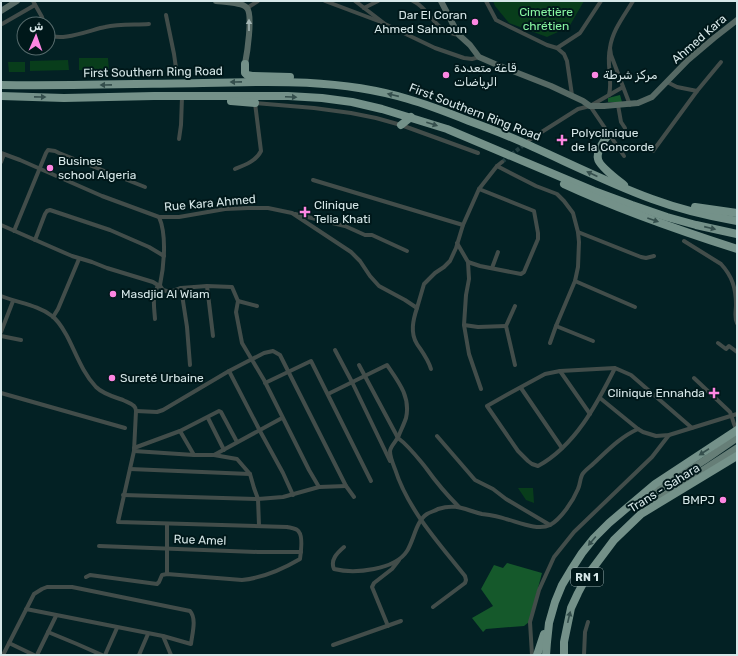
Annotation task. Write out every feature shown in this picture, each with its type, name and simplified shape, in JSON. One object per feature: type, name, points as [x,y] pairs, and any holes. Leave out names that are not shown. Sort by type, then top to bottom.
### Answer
[{"type":"highway","points":[[246,64],[245,73],[247,75],[292,77],[310,83]]},
{"type":"highway","points":[[177,75],[177,83]]},
{"type":"highway","name":"First Southern Ring Road","points":[[1,85],[47,86],[249,82],[324,83],[370,90],[408,99],[504,134],[653,200],[712,216],[737,221]]},
{"type":"highway","name":"First Southern Ring Road","points":[[1,96],[64,98],[254,96],[322,98],[352,102],[411,117],[447,129],[594,191],[632,205],[667,217],[737,234]]},
{"type":"highway","points":[[184,97],[256,103]]},
{"type":"highway","points":[[401,125],[411,117]]},
{"type":"highway","points":[[609,134],[598,153],[598,162],[631,191]]},
{"type":"highway","points":[[516,157],[552,178],[643,217],[737,249]]},
{"type":"highway","points":[[653,200],[696,208],[737,213]]},
{"type":"highway","name":"Trans - Sahara","points":[[546,655],[548,631],[553,608],[562,585],[582,553],[594,538],[609,523],[656,484],[737,430]]},
{"type":"highway","name":"Trans - Sahara","points":[[564,655],[566,628],[571,608],[588,576],[614,540],[641,514],[737,456]]},
{"type":"highway","points":[[537,655],[553,608]]},
{"type":"main road","name":"Trans - Sahara","points":[[620,514],[737,438]]},
{"type":"main road","name":"RN 1","points":[[641,514],[661,497],[737,448]]},
{"type":"street","points":[[1,11],[17,1]]},
{"type":"street","points":[[216,1],[242,5],[247,8],[249,13],[249,28],[246,64]]},
{"type":"street","points":[[247,8],[258,1]]},
{"type":"street","points":[[324,1],[385,24],[435,48],[464,58],[472,59],[479,57]]},
{"type":"street","points":[[355,1],[385,24]]},
{"type":"street","points":[[364,8],[378,1]]},
{"type":"street","points":[[413,1],[420,5],[440,28],[452,34],[460,35]]},
{"type":"street","points":[[441,1],[456,30],[479,57],[572,95],[590,106],[624,156]]},
{"type":"street","points":[[486,1],[496,20],[547,45],[557,48],[564,54],[567,61],[572,95]]},
{"type":"street","points":[[557,48],[580,33],[601,1]]},
{"type":"street","points":[[609,95],[611,84],[608,56],[611,40],[613,34],[633,1]]},
{"type":"street","points":[[2,24],[34,3],[41,16]]},
{"type":"street","points":[[166,15],[177,75]]},
{"type":"street","name":"Ahmed Kara","points":[[590,106],[638,104],[652,96],[688,60],[737,20]]},
{"type":"street","points":[[56,36],[84,34],[106,27],[149,24]]},
{"type":"street","points":[[610,48],[610,55],[630,105]]},
{"type":"street","points":[[653,152],[697,91],[721,62]]},
{"type":"street","points":[[667,82],[677,87],[697,91]]},
{"type":"street","points":[[529,140],[578,109],[590,106],[623,88]]},
{"type":"street","points":[[179,139],[184,97]]},
{"type":"street","points":[[235,169],[254,160],[259,156],[261,151],[256,103],[332,110],[370,117],[401,125],[478,153]]},
{"type":"street","points":[[618,105],[621,122],[625,128]]},
{"type":"street","points":[[14,231],[47,151],[52,151],[145,187]]},
{"type":"street","points":[[1,162],[3,154]]},
{"type":"street","name":"Rue Kara Ahmed","points":[[3,154],[102,196],[159,217],[179,217],[225,209],[248,208],[268,208],[292,213],[351,252],[360,261],[379,286],[417,308]]},
{"type":"street","points":[[431,369],[428,361],[417,345],[413,330],[413,322],[424,284],[450,261],[463,225],[479,189],[497,166],[502,162]]},
{"type":"street","points":[[497,166],[536,186],[557,194],[573,213],[578,232],[578,267],[575,281],[550,343]]},
{"type":"street","points":[[313,180],[463,225]]},
{"type":"street","points":[[468,262],[480,266],[521,274],[524,272],[538,239],[534,211],[479,189]]},
{"type":"street","points":[[35,240],[46,212],[50,210],[110,230],[149,247],[164,256]]},
{"type":"street","points":[[292,213],[345,226],[365,235],[372,235],[408,251]]},
{"type":"street","points":[[155,319],[154,293],[158,285],[160,285],[164,256],[162,223],[159,217]]},
{"type":"street","points":[[1,225],[78,259],[140,277],[153,282],[163,290],[170,292],[181,288],[207,286],[232,287],[238,301],[236,312],[242,343],[266,383],[282,418],[319,487]]},
{"type":"street","points":[[578,232],[641,257],[646,258],[654,256]]},
{"type":"street","points":[[684,241],[721,264],[726,270],[733,282],[736,295],[735,319],[737,323]]},
{"type":"street","points":[[457,242],[468,262],[469,279],[466,295],[464,325],[469,354],[481,388]]},
{"type":"street","points":[[492,268],[498,252]]},
{"type":"street","points":[[53,316],[60,304],[78,259]]},
{"type":"street","points":[[575,281],[635,307]]},
{"type":"street","points":[[207,286],[213,336]]},
{"type":"street","points":[[181,288],[187,326],[190,365]]},
{"type":"street","points":[[1,296],[12,301],[28,304],[53,316],[64,331],[86,373],[96,387],[109,395],[131,403],[135,408],[134,450],[118,522],[287,527],[297,530],[301,536],[300,559],[251,579],[242,580],[167,574],[162,575],[157,584],[90,575],[86,577]]},
{"type":"street","points":[[1,332],[12,301]]},
{"type":"street","points":[[238,301],[257,306]]},
{"type":"street","points":[[514,306],[506,326],[515,366]]},
{"type":"street","points":[[464,325],[478,328],[506,326]]},
{"type":"street","points":[[556,326],[593,341]]},
{"type":"street","points":[[1,336],[21,340]]},
{"type":"street","points":[[718,343],[726,349],[729,346],[737,352]]},
{"type":"street","points":[[335,350],[394,468]]},
{"type":"street","points":[[136,412],[157,412],[163,410],[252,359],[264,353],[273,351],[276,352],[280,356],[346,486],[354,497]]},
{"type":"street","points":[[266,383],[311,361],[371,482]]},
{"type":"street","points":[[359,365],[398,438],[416,455],[448,496],[459,507]]},
{"type":"street","points":[[328,394],[387,365],[401,386],[407,401],[406,417],[398,438],[390,451],[398,480],[421,520],[465,576],[466,580],[465,583],[433,607]]},
{"type":"street","points":[[615,368],[600,398],[580,428],[562,448],[547,461],[538,466],[528,461],[518,450],[487,406],[545,374],[560,371],[615,368],[631,375],[692,428]]},
{"type":"street","points":[[229,371],[283,473],[293,495]]},
{"type":"street","points":[[560,371],[590,414]]},
{"type":"street","points":[[694,378],[729,411],[732,415],[737,430]]},
{"type":"street","points":[[521,388],[562,448]]},
{"type":"street","points":[[1,393],[125,428]]},
{"type":"street","points":[[600,398],[638,429],[656,436],[668,435],[737,414]]},
{"type":"street","points":[[134,450],[180,431],[208,418],[219,411],[221,412],[237,442]]},
{"type":"street","points":[[208,418],[224,450]]},
{"type":"street","points":[[214,455],[282,418]]},
{"type":"street","points":[[388,626],[372,585],[392,569],[407,552],[421,520],[427,514],[449,507],[459,507],[481,514],[535,526],[542,527],[550,525],[569,505],[578,489],[583,474],[613,445],[627,434],[638,429]]},
{"type":"street","points":[[180,431],[194,455]]},
{"type":"street","points":[[532,655],[530,622],[539,590],[554,557],[574,532],[652,457],[668,435]]},
{"type":"street","points":[[437,436],[475,480],[550,525]]},
{"type":"street","points":[[134,450],[194,455],[214,455],[237,459],[250,474],[258,500],[259,525]]},
{"type":"street","points":[[130,469],[250,474]]},
{"type":"street","points":[[123,494],[258,500],[283,498],[319,487],[346,486]]},
{"type":"street","points":[[167,524],[167,574]]},
{"type":"street","name":"Rue Amel","points":[[99,546],[258,552],[301,552]]},
{"type":"street","points":[[344,547],[334,559],[332,564],[334,569],[350,571],[368,570],[388,566],[407,552]]},
{"type":"street","points":[[3,655],[6,648],[9,643],[26,609],[34,594],[47,587],[72,587],[190,612],[192,614],[193,623],[191,644],[163,636],[26,609]]},
{"type":"street","points":[[9,643],[36,655],[56,616]]},
{"type":"street","points":[[333,645],[401,621]]},
{"type":"street","points":[[584,655],[585,632],[588,622]]},
{"type":"street","points":[[48,632],[104,655],[117,628]]},
{"type":"street","points":[[139,655],[148,634]]},
{"type":"street","points":[[163,636],[171,655]]},
{"type":"street","points":[[1,645],[6,648]]},
{"type":"green space","name":"Cimetière chrétien","points":[[493,1],[584,1],[569,27],[547,37],[509,23],[495,6]]},
{"type":"green space","points":[[79,58],[108,58],[109,71],[79,70]]},
{"type":"green space","points":[[68,60],[69,70],[30,71],[30,61]]},
{"type":"green space","points":[[8,62],[25,62],[25,72],[9,72]]},
{"type":"green space","points":[[620,95],[622,102],[608,102],[608,98]]},
{"type":"green space","points":[[518,488],[533,488],[534,503],[526,500]]},
{"type":"green space","points":[[507,563],[542,573],[529,622],[524,626],[486,629],[483,632],[472,618],[493,606],[481,589],[494,565],[503,568]]},
{"type":"tunnel","points":[[502,162],[526,143]]},
{"type":"place","name":"Dar El Coran Ahmed Sahnoun","points":[[475,22]]},
{"type":"place","name":"قاعة متعددة الرياضات","points":[[446,75]]},
{"type":"place","name":"مركز شرطة","points":[[595,75]]},
{"type":"place","name":"Polyclinique de la Concorde","points":[[562,140]]},
{"type":"place","name":"Busines school Algeria","points":[[50,168]]},
{"type":"place","name":"Clinique Telia Khati","points":[[305,212]]},
{"type":"place","name":"Masdjid Al Wiam","points":[[113,294]]},
{"type":"place","name":"Sureté Urbaine","points":[[112,378]]},
{"type":"place","name":"Clinique Ennahda","points":[[714,393]]},
{"type":"place","name":"BMPJ","points":[[723,500]]}]
